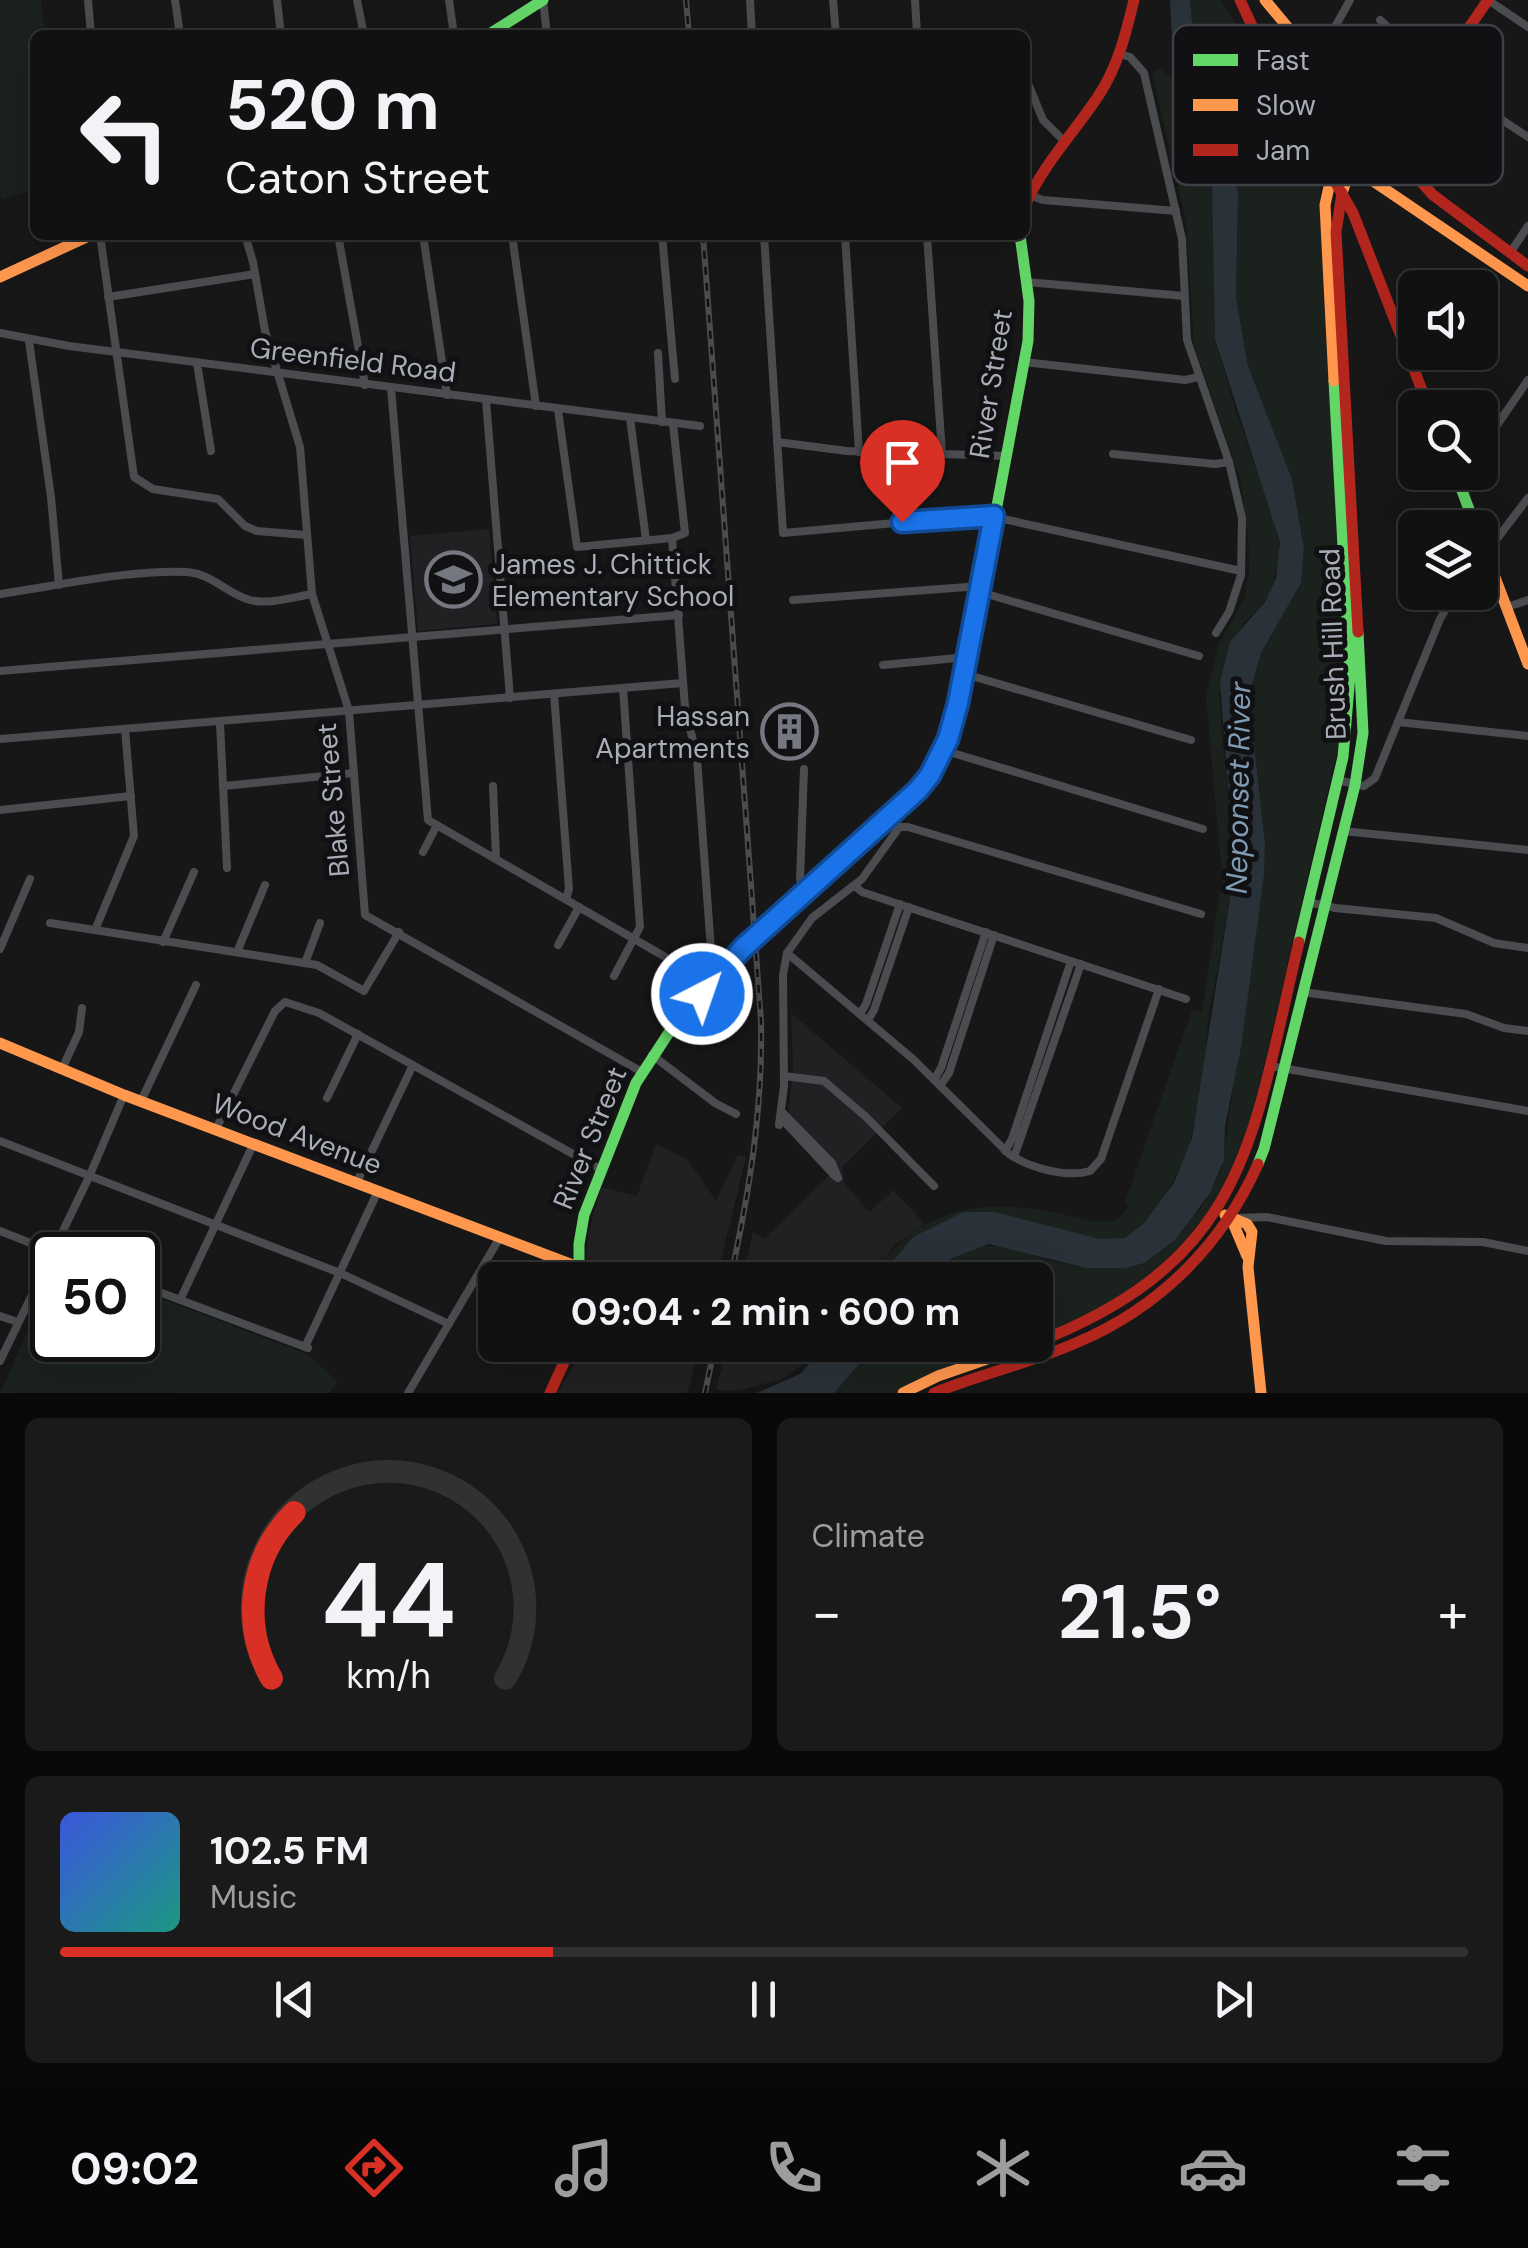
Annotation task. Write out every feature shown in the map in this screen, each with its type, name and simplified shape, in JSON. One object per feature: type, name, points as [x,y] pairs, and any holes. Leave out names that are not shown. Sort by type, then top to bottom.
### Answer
[{"type":"main road","points":[[496,30],[543,0]]},
{"type":"main road","points":[[1030,196],[1100,93],[1119,54],[1134,0]]},
{"type":"main road","points":[[1240,0],[1252,25]]},
{"type":"main road","points":[[1264,0],[1285,25]]},
{"type":"main road","points":[[1472,25],[1486,3]]},
{"type":"main road","name":"Brush Hill Road","points":[[936,1392],[1082,1342],[1132,1316],[1186,1272],[1231,1218],[1264,1148],[1355,784],[1364,720],[1325,204],[1329,185]]},
{"type":"main road","points":[[1338,185],[1422,390]]},
{"type":"main road","name":"Brush Hill Road","points":[[1053,1336],[1091,1321],[1138,1294],[1189,1248],[1218,1210],[1246,1156],[1270,1066],[1338,780],[1350,702],[1336,225],[1345,185]]},
{"type":"main road","points":[[1379,185],[1528,286]]},
{"type":"main road","points":[[1424,185],[1456,214],[1528,266]]},
{"type":"main road","points":[[1422,213],[1433,209],[1433,195]]},
{"type":"main road","points":[[1443,228],[1444,214],[1456,214]]},
{"type":"main road","points":[[0,278],[80,240]]},
{"type":"main road","name":"River Street","points":[[579,1262],[582,1221],[600,1169],[652,1055],[749,943],[923,786],[943,750],[965,674],[1024,362],[1029,320],[1021,240]]},
{"type":"main road","points":[[1498,589],[1528,664]]},
{"type":"main road","name":"Wood Avenue","points":[[0,1043],[551,1262]]},
{"type":"main road","points":[[1218,1210],[1251,1229],[1248,1256],[1260,1393]]},
{"type":"main road","points":[[550,1393],[564,1362]]},
{"type":"main road","name":"Brush Hill Road","points":[[902,1393],[980,1362]]},
{"type":"main road","points":[[931,1379],[936,1392]]},
{"type":"street","points":[[88,0],[91,30]]},
{"type":"street","points":[[175,0],[179,30]]},
{"type":"street","points":[[278,0],[280,30]]},
{"type":"street","points":[[357,0],[363,30]]},
{"type":"street","points":[[449,0],[453,30]]},
{"type":"street","points":[[543,0],[546,30]]},
{"type":"street","points":[[750,0],[752,30]]},
{"type":"street","points":[[833,0],[836,30]]},
{"type":"street","points":[[915,0],[918,30]]},
{"type":"street","points":[[1336,25],[1350,0]]},
{"type":"street","points":[[1471,0],[1486,3],[1528,27]]},
{"type":"street","points":[[1380,20],[1385,25]]},
{"type":"street","points":[[1119,54],[1130,57],[1144,73],[1183,248],[1185,332],[1229,462],[1242,518],[1241,571],[1232,605],[1216,634]]},
{"type":"street","points":[[1030,88],[1043,120],[1064,141]]},
{"type":"street","points":[[1503,120],[1528,137]]},
{"type":"street","points":[[1030,202],[1176,211]]},
{"type":"street","points":[[1510,253],[1528,226]]},
{"type":"street","points":[[101,240],[134,477],[152,489],[218,499],[245,526],[257,531],[306,535]]},
{"type":"street","name":"Blake Street","points":[[246,240],[265,331],[300,446],[312,594],[349,711],[365,914],[642,1072]]},
{"type":"street","points":[[339,240],[365,385]]},
{"type":"street","points":[[424,240],[447,395]]},
{"type":"street","points":[[513,240],[536,406]]},
{"type":"street","points":[[662,240],[675,379]]},
{"type":"street","points":[[764,240],[783,533],[994,516],[1241,571]]},
{"type":"street","points":[[846,240],[860,452]]},
{"type":"street","points":[[927,240],[942,454]]},
{"type":"street","points":[[108,297],[255,274]]},
{"type":"street","points":[[1027,282],[1184,296]]},
{"type":"street","name":"Greenfield Road","points":[[0,333],[197,363],[700,426]]},
{"type":"street","points":[[29,340],[49,478],[59,585]]},
{"type":"street","points":[[658,353],[662,422]]},
{"type":"street","points":[[1024,362],[1185,380],[1198,377]]},
{"type":"street","points":[[197,363],[211,452]]},
{"type":"street","points":[[1498,424],[1528,380]]},
{"type":"street","points":[[391,388],[428,820],[712,984]]},
{"type":"street","points":[[486,400],[510,698]]},
{"type":"street","points":[[558,410],[577,547],[682,536],[686,529],[673,424]]},
{"type":"street","points":[[630,418],[646,540]]},
{"type":"street","points":[[777,442],[860,452],[1005,456]]},
{"type":"street","points":[[1113,454],[1229,462]]},
{"type":"street","points":[[1498,537],[1528,498]]},
{"type":"street","points":[[672,538],[687,719],[697,758],[711,950],[714,964],[722,972]]},
{"type":"street","points":[[0,594],[183,572],[214,578],[249,600],[263,602],[312,594]]},
{"type":"street","points":[[793,600],[981,589],[1199,656]]},
{"type":"street","points":[[1507,608],[1528,600]]},
{"type":"street","points":[[1338,780],[1364,786],[1373,782],[1445,610]]},
{"type":"street","points":[[0,671],[679,615]]},
{"type":"street","points":[[882,665],[968,657]]},
{"type":"street","points":[[965,674],[1191,740]]},
{"type":"street","points":[[0,740],[683,683]]},
{"type":"street","points":[[614,976],[636,939],[640,923],[623,688]]},
{"type":"street","points":[[554,694],[569,889],[566,899]]},
{"type":"street","points":[[1398,722],[1528,736]]},
{"type":"street","points":[[220,723],[227,868]]},
{"type":"street","points":[[95,930],[134,836],[124,729]]},
{"type":"street","points":[[943,750],[1203,830]]},
{"type":"street","points":[[804,770],[800,878],[806,890]]},
{"type":"street","points":[[224,786],[354,773]]},
{"type":"street","points":[[493,786],[496,858]]},
{"type":"street","points":[[0,810],[131,796]]},
{"type":"street","points":[[891,814],[899,827]]},
{"type":"street","points":[[423,852],[437,825]]},
{"type":"street","points":[[780,1118],[832,1163],[838,1178],[780,1118],[784,1076],[782,976],[786,954],[812,918],[855,886],[884,853],[899,827]]},
{"type":"street","points":[[899,827],[1201,914]]},
{"type":"street","points":[[1343,831],[1528,850]]},
{"type":"street","points":[[163,942],[194,872]]},
{"type":"street","points":[[0,949],[30,878]]},
{"type":"street","points":[[236,952],[265,885]]},
{"type":"street","points":[[855,886],[862,892],[1186,999]]},
{"type":"street","points":[[1308,902],[1436,918],[1488,941],[1528,948]]},
{"type":"street","points":[[864,1017],[874,1010],[904,906]]},
{"type":"street","points":[[558,946],[580,907]]},
{"type":"street","points":[[50,923],[316,965],[364,991],[399,932]]},
{"type":"street","points":[[305,963],[320,923]]},
{"type":"street","points":[[937,1083],[949,1073],[990,934]]},
{"type":"street","points":[[786,954],[864,1017],[1005,1151],[1028,1165],[1073,1173],[1087,1172],[1096,1166],[1159,989]]},
{"type":"street","points":[[1005,1151],[1076,962]]},
{"type":"street","points":[[1014,1157],[1076,962]]},
{"type":"street","points":[[140,1100],[196,985]]},
{"type":"street","points":[[1302,992],[1466,1014],[1504,1028],[1528,1031]]},
{"type":"street","points":[[216,1129],[265,1028],[285,1002],[296,1003],[600,1169]]},
{"type":"street","points":[[62,1068],[79,1032],[82,1008]]},
{"type":"street","points":[[327,1098],[358,1034]]},
{"type":"street","points":[[652,1055],[736,1114]]},
{"type":"street","points":[[356,1184],[413,1065]]},
{"type":"street","points":[[1270,1066],[1528,1111]]},
{"type":"street","points":[[784,1076],[824,1081],[934,1186]]},
{"type":"street","points":[[65,1232],[124,1095]]},
{"type":"street","points":[[0,1141],[340,1273],[449,1324]]},
{"type":"street","points":[[180,1300],[254,1144]]},
{"type":"street","points":[[160,1292],[306,1348],[377,1192]]},
{"type":"street","points":[[1231,1218],[1267,1217],[1392,1242],[1484,1242],[1528,1251]]},
{"type":"street","points":[[0,1231],[30,1243]]},
{"type":"street","points":[[408,1393],[500,1239]]},
{"type":"street","points":[[0,1361],[30,1300]]},
{"type":"street","points":[[0,1316],[18,1322]]},
{"type":"shaded area","points":[[0,0],[41,0],[44,30],[30,30],[30,191],[3,200]]},
{"type":"shaded area","points":[[1190,0],[1221,0],[1237,25],[1192,25]]},
{"type":"shaded area","points":[[1159,68],[1173,76],[1173,165],[1152,73]]},
{"type":"shaded area","points":[[1178,185],[1211,185],[1215,339],[1277,527],[1280,556],[1270,592],[1242,624],[1219,694],[1232,838],[1232,886],[1188,1154],[1166,1194],[1144,1223],[1125,1238],[1100,1239],[994,1212],[963,1212],[913,1237],[892,1262],[883,1262],[907,1237],[928,1223],[975,1208],[1028,1208],[1096,1221],[1118,1219],[1129,1207],[1125,1202],[1192,1010],[1202,1012],[1222,878],[1206,697],[1218,645],[1244,599],[1249,572],[1240,479],[1194,345],[1186,222]]},
{"type":"shaded area","points":[[1237,185],[1320,185],[1344,679],[1342,730],[1247,1138],[1231,1175],[1190,1237],[1165,1263],[1106,1305],[1053,1330],[1053,1262],[948,1262],[965,1252],[996,1246],[1077,1266],[1125,1268],[1201,1208],[1221,1172],[1264,875],[1265,845],[1250,705],[1252,685],[1261,653],[1301,583],[1304,549],[1292,479],[1248,366],[1236,298]]},
{"type":"shaded area","name":"James J. Chittick Elementary School","points":[[489,529],[497,624],[418,631],[410,536]]},
{"type":"shaded area","points":[[791,1013],[902,1108],[842,1167],[844,1184],[870,1212],[893,1190],[925,1224],[895,1245],[882,1262],[746,1262],[753,1232],[765,1238],[830,1175],[787,1128],[793,1068]]},
{"type":"shaded area","points":[[656,1144],[688,1160],[716,1201],[738,1155],[746,1157],[720,1262],[586,1262],[588,1235],[601,1187],[637,1196]]},
{"type":"shaded area","points":[[160,1298],[307,1354],[338,1382],[329,1393],[0,1393],[30,1326],[30,1362],[160,1362]]},
{"type":"shaded area","points":[[574,1362],[696,1362],[685,1393],[557,1393]]},
{"type":"shaded area","points":[[723,1362],[807,1362],[782,1379],[740,1390],[716,1390]]},
{"type":"shaded area","points":[[861,1362],[962,1362],[892,1393],[834,1393]]},
{"type":"water","points":[[1170,0],[1190,0],[1192,25],[1173,25],[1173,39]]},
{"type":"water","name":"Neponset River","points":[[1212,185],[1236,185],[1236,298],[1248,366],[1292,479],[1304,549],[1301,583],[1261,653],[1252,685],[1250,706],[1265,845],[1264,875],[1241,1047],[1225,1126],[1224,1160],[1210,1193],[1175,1240],[1144,1263],[1125,1268],[1086,1268],[989,1244],[948,1262],[892,1262],[913,1237],[963,1212],[994,1212],[1100,1239],[1125,1238],[1144,1223],[1174,1183],[1192,1138],[1232,886],[1220,682],[1230,642],[1265,602],[1276,578],[1280,542],[1215,339]]},
{"type":"water","points":[[811,1362],[861,1362],[834,1393],[757,1393],[800,1374]]},
{"type":"railway","points":[[686,0],[689,30]]},
{"type":"railway","points":[[703,240],[761,1021],[760,1087],[753,1152],[734,1262]]},
{"type":"railway","points":[[705,1393],[711,1362]]},
{"type":"traffic: fast","points":[[496,30],[543,0]]},
{"type":"traffic: fast","points":[[996,511],[1028,341],[1029,301],[1021,240]]},
{"type":"traffic: fast","points":[[1299,942],[1343,757],[1350,675],[1334,381]]},
{"type":"traffic: fast","points":[[1462,490],[1469,510]]},
{"type":"traffic: fast","points":[[1258,1164],[1355,785],[1363,733],[1358,632]]},
{"type":"traffic: fast","points":[[579,1262],[584,1215],[636,1083],[668,1034],[749,943]]},
{"type":"traffic: slow","points":[[1265,0],[1286,25]]},
{"type":"traffic: slow","points":[[1329,185],[1325,205],[1334,381]]},
{"type":"traffic: slow","points":[[1342,193],[1345,185]]},
{"type":"traffic: slow","points":[[1379,185],[1528,286]]},
{"type":"traffic: slow","points":[[0,277],[80,240]]},
{"type":"traffic: slow","points":[[768,926],[919,790],[943,750],[965,674],[996,511]]},
{"type":"traffic: slow","points":[[1498,585],[1528,664]]},
{"type":"traffic: slow","points":[[749,943],[768,926]]},
{"type":"traffic: slow","points":[[0,1043],[124,1095],[565,1262]]},
{"type":"traffic: slow","points":[[1225,1215],[1247,1224],[1252,1232],[1248,1267],[1261,1393]]},
{"type":"traffic: slow","points":[[1231,1218],[1247,1256]]},
{"type":"traffic: slow","points":[[903,1393],[979,1362]]},
{"type":"traffic: jam","points":[[1030,195],[1106,84],[1121,49],[1134,0]]},
{"type":"traffic: jam","points":[[1240,0],[1252,25]]},
{"type":"traffic: jam","points":[[1471,25],[1488,0]]},
{"type":"traffic: jam","points":[[1337,185],[1353,213],[1422,390]]},
{"type":"traffic: jam","points":[[1424,185],[1528,266]]},
{"type":"traffic: jam","points":[[1342,193],[1336,232],[1358,632]]},
{"type":"traffic: jam","points":[[1053,1335],[1106,1310],[1160,1273],[1200,1232],[1229,1186],[1251,1135],[1268,1077],[1299,942]]},
{"type":"traffic: jam","points":[[934,1393],[1060,1349],[1136,1311],[1207,1247],[1258,1164]]},
{"type":"traffic: jam","points":[[550,1393],[564,1362]]},
{"type":"place","name":"James J. Chittick Elementary School","points":[[453,580]]},
{"type":"place","name":"Hassan Apartments","points":[[789,732]]},
{"type":"route","points":[[702,994],[733,958],[923,786],[943,750],[956,715],[994,516],[902,522]]}]
